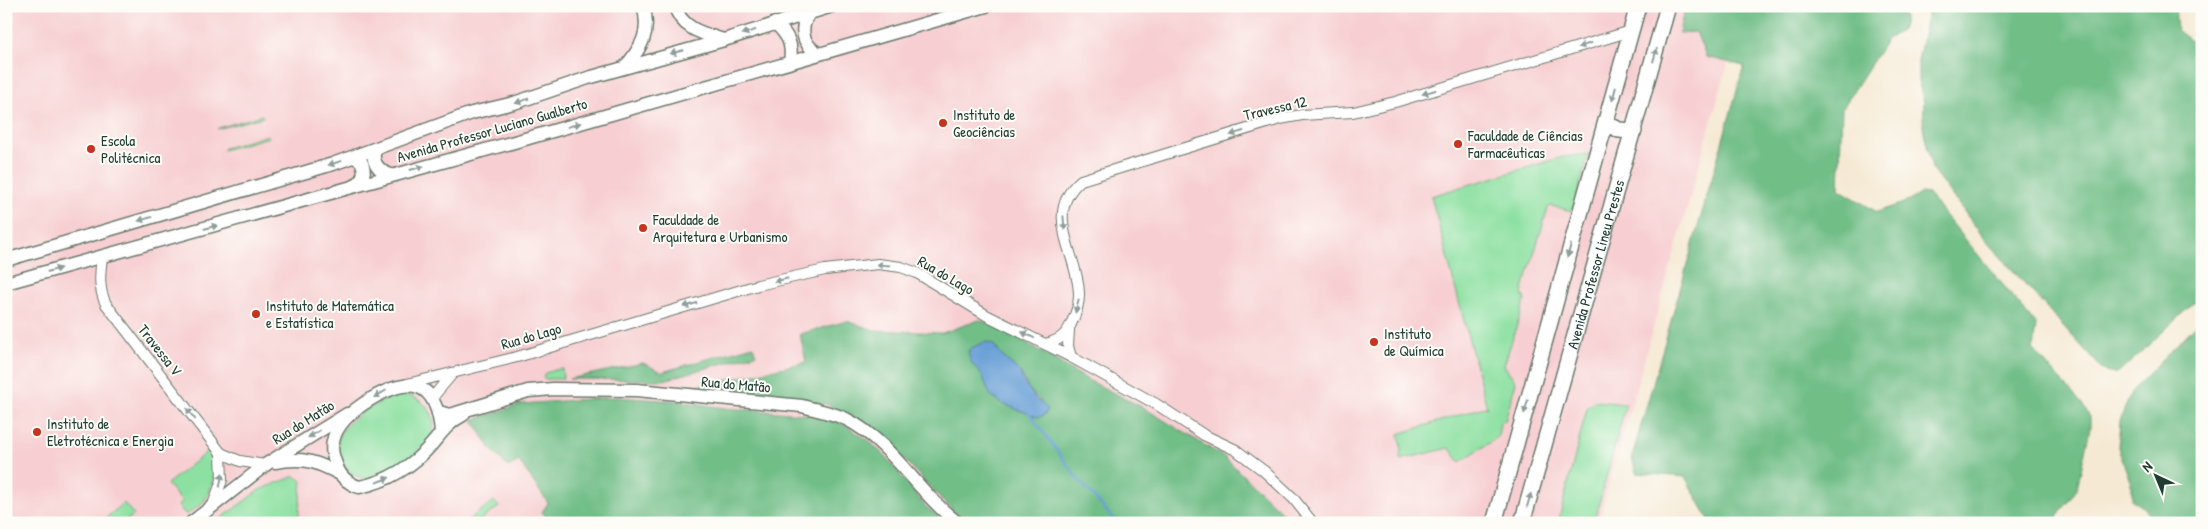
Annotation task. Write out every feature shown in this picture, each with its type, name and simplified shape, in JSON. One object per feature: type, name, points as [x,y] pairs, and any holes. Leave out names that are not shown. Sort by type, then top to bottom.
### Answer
[{"type":"main road","name":"Avenida Professor Lineu Prestes","points":[[1494,523],[1638,6]]},
{"type":"main road","name":"Avenida Professor Lineu Prestes","points":[[1522,523],[1668,6]]},
{"type":"main road","points":[[1604,130],[1619,130],[1632,138]]},
{"type":"street","points":[[626,66],[641,48],[645,38],[647,27],[643,6]]},
{"type":"street","points":[[675,6],[680,20],[686,25],[724,40]]},
{"type":"street","name":"Avenida Professor Luciano Gualberto","points":[[6,260],[354,157],[472,113],[514,104],[626,66],[724,40],[832,6]]},
{"type":"street","name":"Avenida Professor Luciano Gualberto","points":[[6,283],[232,222],[986,6]]},
{"type":"street","points":[[809,13],[804,20],[803,36],[811,49],[818,53]]},
{"type":"street","points":[[775,24],[788,37],[791,45],[790,62]]},
{"type":"street","name":"Travessa 12","points":[[1071,357],[1068,346],[1069,330],[1074,320],[1080,292],[1065,237],[1063,217],[1069,192],[1081,180],[1280,119],[1302,115],[1353,112],[1395,102],[1631,30]]},
{"type":"street","points":[[376,149],[374,153],[376,165],[380,170],[391,175]]},
{"type":"street","points":[[354,157],[358,157],[364,170],[362,179],[355,186]]},
{"type":"street","name":"Travessa V","points":[[102,256],[99,282],[100,293],[106,304],[222,453]]},
{"type":"street","name":"Rua do Lago","points":[[407,384],[546,348],[758,285],[825,270],[878,264],[901,267],[917,272],[939,288],[986,315],[1071,357],[1156,404],[1204,435],[1236,450],[1264,471],[1293,498],[1312,523]]},
{"type":"street","points":[[1045,344],[1058,340],[1069,330]]},
{"type":"street","points":[[432,398],[453,373]]},
{"type":"street","points":[[407,384],[423,390],[432,398],[439,412],[441,431],[432,444],[418,457],[389,479],[358,487],[352,485],[340,474],[334,458],[333,440],[341,425],[355,409],[387,390],[407,384]]},
{"type":"street","name":"Rua do Matão","points":[[439,412],[450,415],[472,410],[528,391],[568,388],[666,393],[802,406],[846,419],[869,433],[888,449],[946,514],[958,523]]},
{"type":"street","name":"Rua do Matão","points":[[191,523],[266,464],[355,409]]},
{"type":"street","name":"Rua do Matão","points":[[441,431],[454,419],[472,410]]},
{"type":"street","points":[[213,506],[222,480],[222,453],[240,461],[266,464]]},
{"type":"street","name":"Rua do Matão","points":[[266,464],[299,459],[318,463],[340,474]]},
{"type":"shaded area","points":[[6,6],[1744,6],[1598,523],[6,523]]},
{"type":"green space","points":[[1685,6],[1887,6],[1897,10],[1905,17],[1901,31],[1887,39],[1842,109],[1839,189],[1877,212],[1909,201],[1921,193],[1928,194],[2036,325],[2033,349],[2082,404],[2090,417],[2090,428],[2077,489],[2053,523],[1711,523],[1685,477],[1636,473],[1632,457],[1744,66],[1706,57],[1696,32],[1679,33]]},
{"type":"green space","points":[[1929,6],[2175,6],[2177,30],[2202,49],[2202,295],[2123,369],[2114,374],[2105,372],[1987,242],[1932,169],[1923,127],[1924,102],[1918,81],[1918,61]]},
{"type":"green space","points":[[262,115],[263,117],[217,129],[218,128]]},
{"type":"green space","points":[[268,135],[269,137],[223,150],[224,148]]},
{"type":"green space","points":[[1589,154],[1572,211],[1551,206],[1548,208],[1522,293],[1525,300],[1504,365],[1516,382],[1505,421],[1500,423],[1498,437],[1460,462],[1449,448],[1400,460],[1401,445],[1399,434],[1484,407],[1487,408],[1431,196],[1563,157]]},
{"type":"green space","points":[[2202,319],[2202,523],[2151,523],[2145,508],[2132,500],[2132,487],[2118,447],[2120,421],[2131,392]]},
{"type":"green space","points":[[979,320],[1002,328],[1088,380],[1144,408],[1224,457],[1293,523],[968,523],[955,513],[891,446],[849,415],[826,404],[679,388],[728,380],[806,362],[800,334],[847,321],[874,330],[942,333]],"holes":[[[985,342],[993,344],[1002,356],[1020,372],[1029,389],[1041,402],[1046,413],[1044,415],[1037,416],[1010,407],[996,400],[991,395],[968,350]]]},
{"type":"green space","points":[[753,346],[756,354],[664,380],[569,379],[643,363],[662,372]]},
{"type":"green space","points":[[562,368],[563,379],[545,379],[543,377],[545,373]]},
{"type":"green space","points":[[403,394],[419,400],[430,411],[434,425],[428,441],[410,458],[377,477],[361,477],[352,474],[341,460],[338,451],[341,433],[347,425],[366,410],[380,402]]},
{"type":"green space","points":[[615,397],[677,401],[725,408],[817,415],[843,424],[868,440],[886,457],[925,506],[946,523],[551,523],[542,512],[548,503],[519,461],[508,467],[491,449],[473,420],[522,404]]},
{"type":"green space","points":[[1594,401],[1626,404],[1594,523],[1558,523],[1587,408]]},
{"type":"green space","points":[[208,451],[214,469],[211,489],[203,502],[186,515],[178,506],[182,502],[167,484]]},
{"type":"green space","points":[[295,476],[302,481],[298,523],[215,523],[259,490]]},
{"type":"green space","points":[[494,501],[499,507],[476,523],[464,523]]},
{"type":"green space","points":[[124,503],[134,515],[123,523],[100,523]]},
{"type":"water","points":[[985,342],[993,344],[1002,356],[1020,372],[1023,381],[1036,399],[1048,409],[1044,415],[1034,416],[1003,404],[990,395],[983,377],[971,362],[968,353],[971,348]]},
{"type":"waterway","points":[[1029,413],[1078,479],[1117,523]]},
{"type":"place","name":"Instituto de Geociências","points":[[943,123]]},
{"type":"place","name":"Faculdade de Ciências Farmacêuticas","points":[[1458,144]]},
{"type":"place","name":"Escola Politécnica","points":[[91,149]]},
{"type":"place","name":"Faculdade de Arquitetura e Urbanismo","points":[[643,228]]},
{"type":"place","name":"Instituto de Matemática e Estatística","points":[[256,314]]},
{"type":"place","name":"Instituto de Química","points":[[1374,342]]},
{"type":"place","name":"Instituto de Eletrotécnica e Energia","points":[[37,432]]}]
